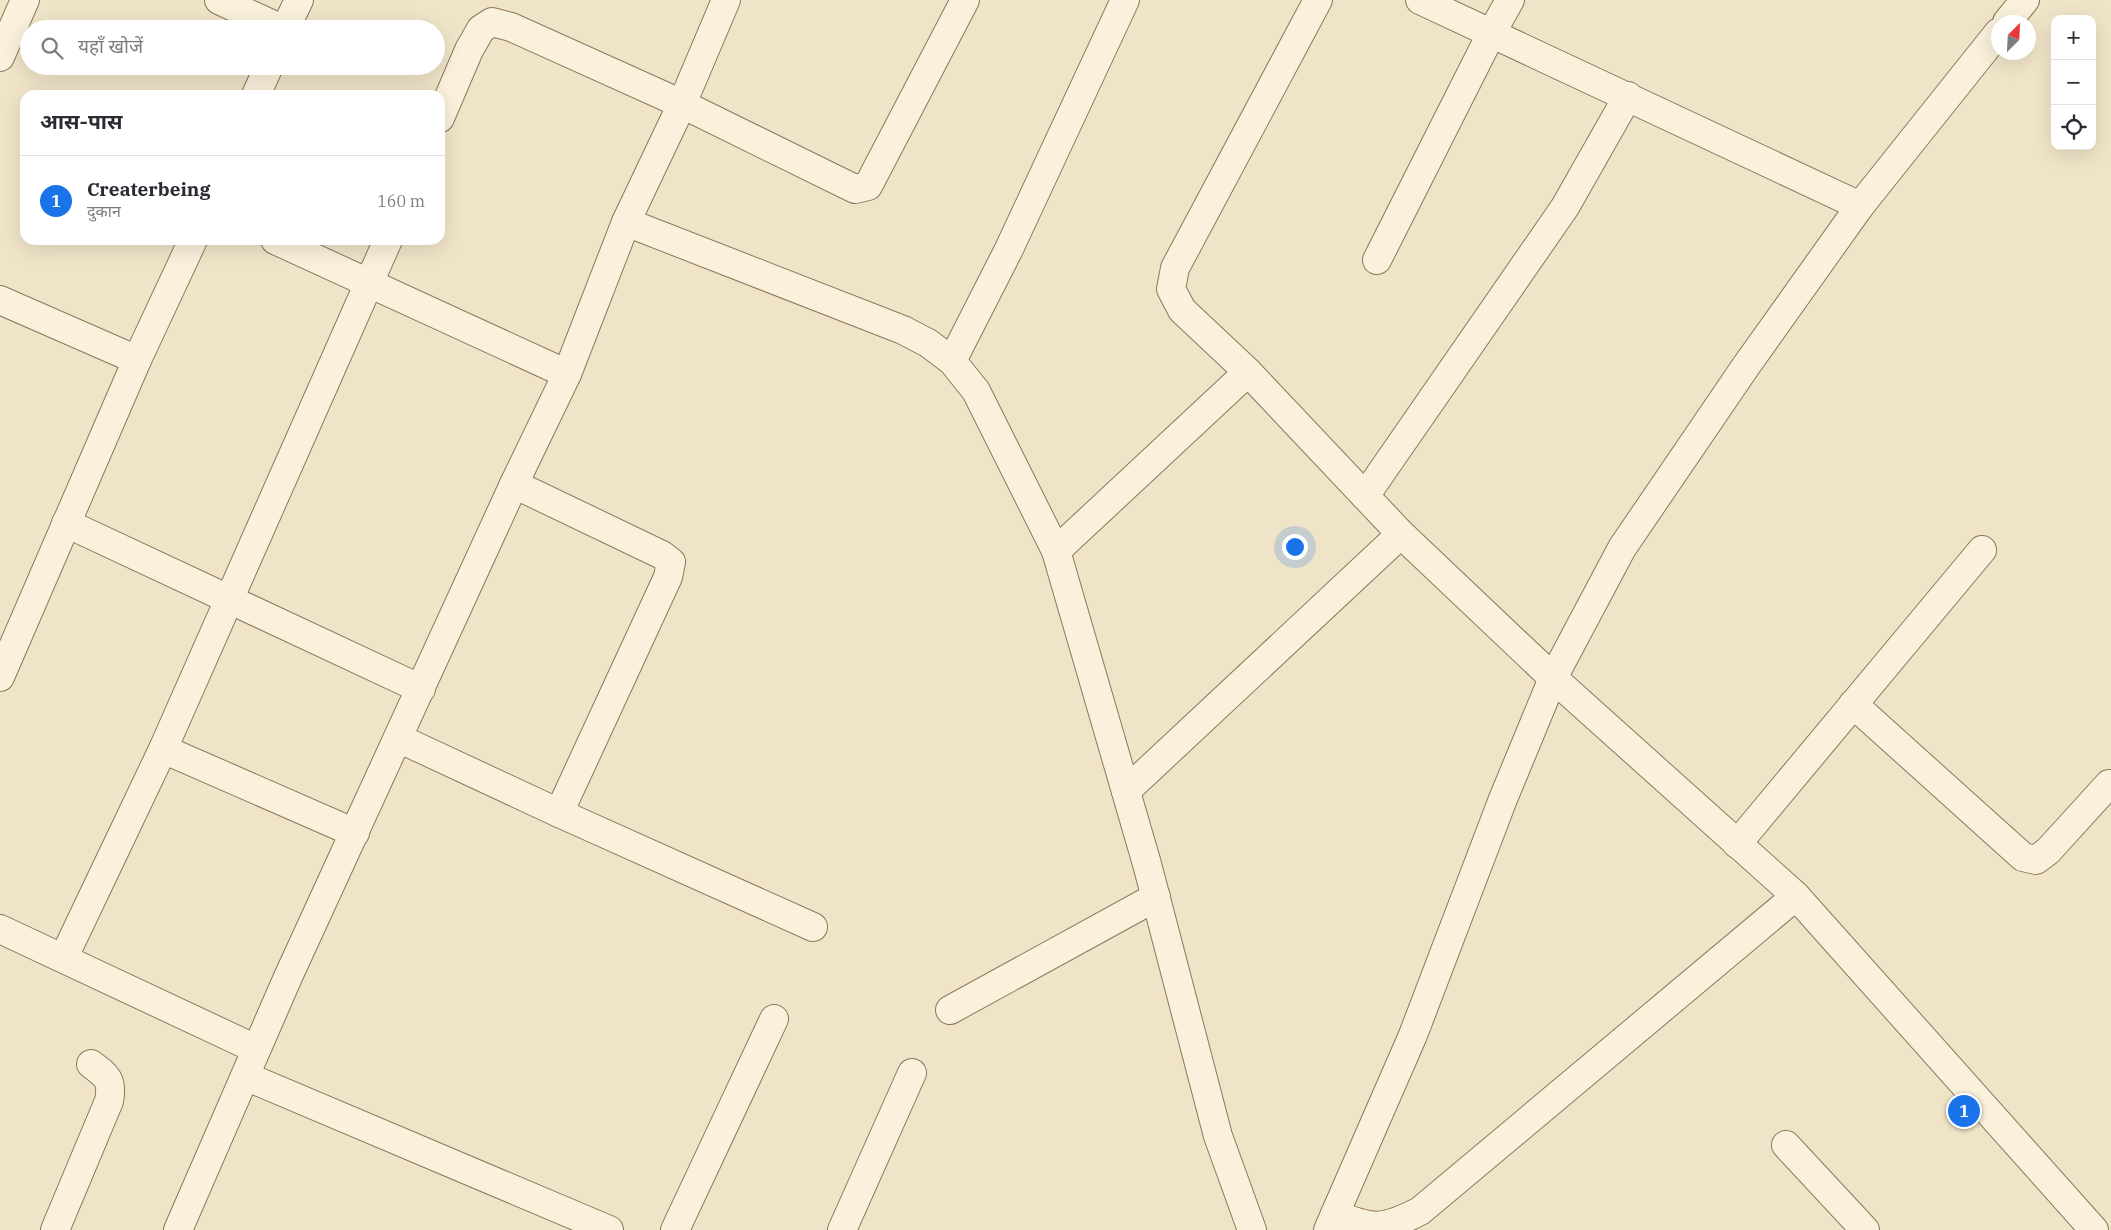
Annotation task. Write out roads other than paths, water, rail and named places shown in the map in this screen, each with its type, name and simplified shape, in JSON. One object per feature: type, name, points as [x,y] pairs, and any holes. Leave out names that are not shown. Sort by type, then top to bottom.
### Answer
[{"type":"street","points":[[0,57],[25,0]]},
{"type":"street","points":[[219,0],[264,20]]},
{"type":"street","points":[[289,20],[299,0]]},
{"type":"street","points":[[178,1230],[256,1049],[514,484],[567,374],[626,222],[682,104],[726,0]]},
{"type":"street","points":[[445,106],[469,50],[481,29],[492,22],[511,27],[682,104],[855,189],[868,186],[965,0]]},
{"type":"street","points":[[952,361],[1009,249],[1125,0]]},
{"type":"street","points":[[1318,0],[1175,268],[1171,289],[1182,310],[1248,372],[1401,534],[1553,678],[1796,896],[2094,1230]]},
{"type":"street","points":[[1420,0],[1860,206]]},
{"type":"street","points":[[1377,260],[1510,0]]},
{"type":"street","points":[[2013,15],[2025,0]]},
{"type":"street","points":[[1796,896],[1420,1211],[1397,1223],[1374,1228],[1355,1223],[1332,1222],[1413,1035],[1553,678],[1622,548],[1746,366],[1860,206],[1991,42]]},
{"type":"street","points":[[258,90],[265,75]]},
{"type":"street","points":[[1365,496],[1566,207],[1628,96]]},
{"type":"street","points":[[626,222],[904,330],[952,361],[976,391],[1056,552],[1156,897],[1218,1136],[1252,1230]]},
{"type":"street","points":[[0,677],[137,360],[191,245]]},
{"type":"street","points":[[286,245],[567,374]]},
{"type":"street","points":[[64,957],[163,749],[386,245]]},
{"type":"street","points":[[0,300],[137,360]]},
{"type":"street","points":[[1056,552],[1248,372]]},
{"type":"street","points":[[514,484],[662,555],[671,562],[668,576],[559,813]]},
{"type":"street","points":[[66,523],[421,689]]},
{"type":"street","points":[[1126,791],[1401,534]]},
{"type":"street","points":[[1737,844],[1982,550]]},
{"type":"street","points":[[1853,704],[2023,857],[2036,860],[2048,851],[2109,784]]},
{"type":"street","points":[[398,738],[559,813],[813,927]]},
{"type":"street","points":[[163,749],[355,833]]},
{"type":"street","points":[[950,1010],[1156,897]]},
{"type":"street","points":[[0,929],[64,957],[256,1049]]},
{"type":"street","points":[[675,1230],[774,1020]]},
{"type":"street","points":[[55,1230],[109,1101],[112,1087],[104,1074],[91,1064]]},
{"type":"street","points":[[842,1230],[912,1073]]},
{"type":"street","points":[[244,1076],[609,1230]]},
{"type":"street","points":[[1786,1145],[1865,1230]]},
{"type":"place","name":"Createrbeing","points":[[1964,1111]]}]
